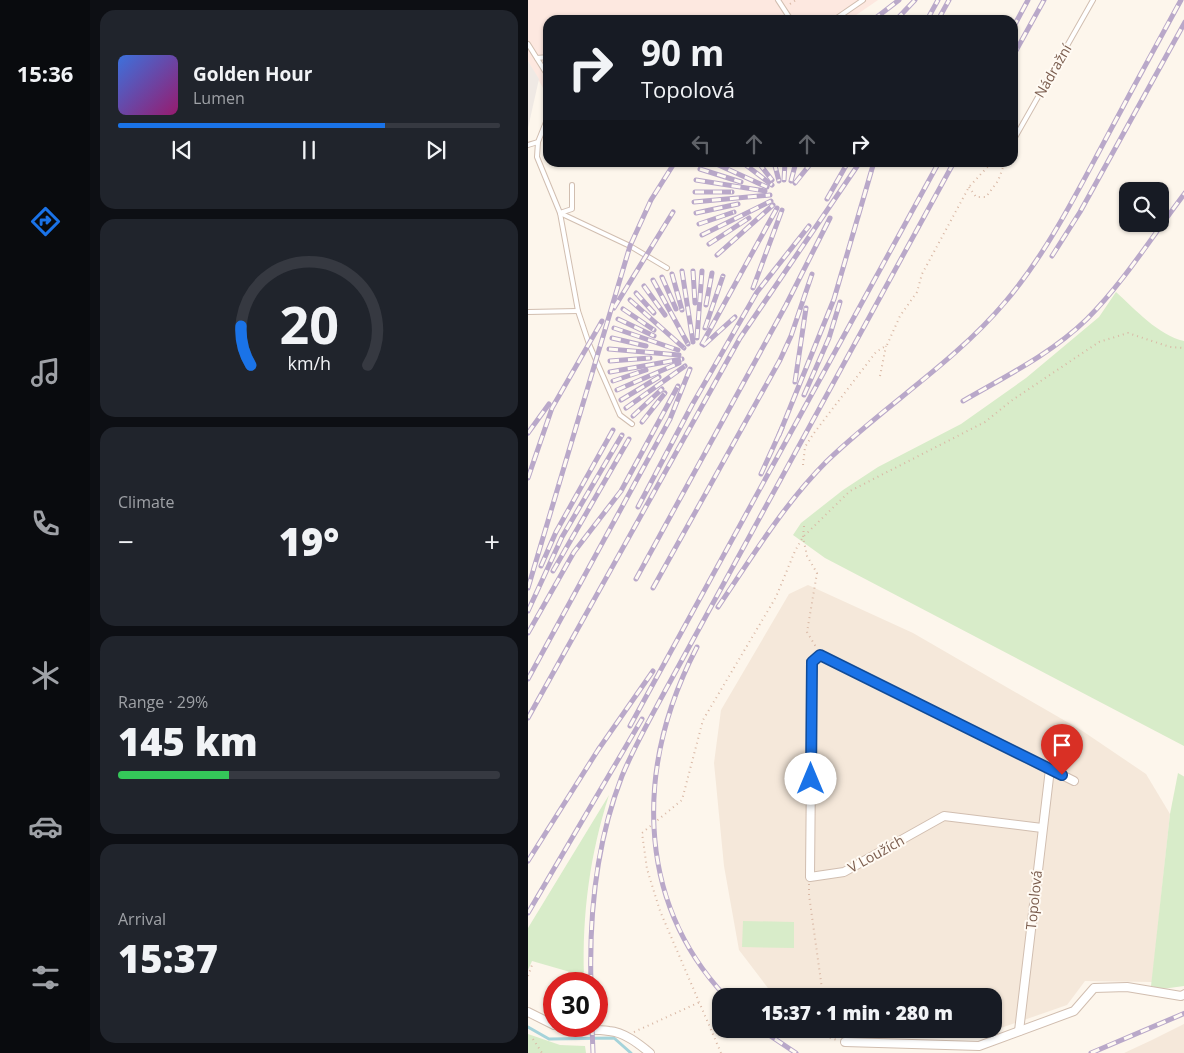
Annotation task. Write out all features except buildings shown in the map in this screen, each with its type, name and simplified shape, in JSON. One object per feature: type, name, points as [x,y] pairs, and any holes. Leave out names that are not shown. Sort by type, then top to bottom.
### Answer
[{"type":"street","points":[[810,877],[812,662],[820,655],[1074,781]]},
{"type":"street","name":"Topolová","points":[[1019,1031],[1050,769]]},
{"type":"street","name":"V Loužích","points":[[810,877],[844,872],[944,816],[1042,828]]},
{"type":"street","points":[[845,1042],[979,1046],[1074,1012],[1094,988],[1127,987],[1184,994]]},
{"type":"street","points":[[528,1012],[543,1020]]},
{"type":"street","points":[[608,1030],[626,1037],[650,1053]]},
{"type":"lane","points":[[778,0],[788,15]]},
{"type":"lane","points":[[841,15],[862,0]]},
{"type":"lane","name":"Nádražní","points":[[1018,132],[1093,0]]},
{"type":"lane","points":[[528,44],[543,67]]},
{"type":"lane","points":[[538,58],[543,58]]},
{"type":"lane","points":[[543,130],[538,142],[536,157],[560,213],[578,311],[589,344],[620,415],[632,424]]},
{"type":"lane","points":[[528,145],[538,142]]},
{"type":"lane","points":[[560,213],[572,209],[572,185]]},
{"type":"lane","points":[[560,213],[630,246],[667,268]]},
{"type":"lane","points":[[528,312],[578,311]]},
{"type":"path","points":[[784,8],[796,0]]},
{"type":"path","points":[[880,376],[887,345],[900,316],[917,292],[922,274],[969,187],[987,167]]},
{"type":"path","points":[[969,187],[976,197],[986,197],[998,181],[1003,167]]},
{"type":"path","points":[[721,1053],[660,911],[647,869],[642,833],[682,800],[703,720],[776,597],[794,551],[803,538],[850,491],[985,422],[1011,401],[1099,342],[1128,333],[1170,347],[1184,348]]},
{"type":"path","points":[[802,465],[805,447],[814,432],[876,352],[887,345]]},
{"type":"path","points":[[804,526],[803,538],[807,556],[817,574],[807,632],[820,655]]},
{"type":"path","points":[[810,877],[809,896],[822,988]]},
{"type":"path","points":[[528,976],[532,965]]},
{"type":"path","points":[[626,1037],[645,1025],[700,1002]]},
{"type":"path","points":[[831,1038],[845,1042]]},
{"type":"path","points":[[533,1039],[542,1053]]},
{"type":"shaded area","points":[[528,0],[878,0],[856,15],[543,15],[543,88],[528,61]]},
{"type":"shaded area","points":[[528,61],[539,79],[528,128]]},
{"type":"shaded area","points":[[808,585],[913,633],[1081,730],[1146,774],[1170,814],[1152,982],[1085,981],[1067,1005],[1002,1028],[1002,988],[768,988],[739,950],[724,866],[714,763],[721,710],[789,594]]},
{"type":"shaded area","points":[[1184,1024],[1184,1053],[1124,1053],[1152,1040]]},
{"type":"green space","points":[[1116,292],[1156,328],[1184,341],[1184,746],[825,558],[793,535],[801,523],[843,490],[878,467],[961,424],[1026,378],[1099,317]]},
{"type":"green space","points":[[1178,773],[1185,777],[1184,986],[1162,989],[1151,986],[1170,814]]},
{"type":"green space","points":[[609,795],[592,862],[584,930],[584,972],[570,972],[532,961],[528,970],[528,928]]},
{"type":"green space","points":[[743,921],[794,922],[794,948],[742,947]]},
{"type":"green space","points":[[528,1034],[560,1045],[585,1046],[586,1053],[528,1053]]},
{"type":"waterway","points":[[528,1027],[549,1039],[614,1038],[631,1053]]},
{"type":"railway","points":[[880,15],[899,0]]},
{"type":"railway","points":[[901,15],[915,0]]},
{"type":"railway","points":[[930,15],[938,0]]},
{"type":"railway","points":[[941,15],[949,0]]},
{"type":"railway","points":[[1018,19],[1028,0]]},
{"type":"railway","points":[[1018,47],[1044,0]]},
{"type":"railway","points":[[718,607],[769,531],[811,478],[849,441],[964,344],[986,323],[1020,283],[1046,246],[1069,207],[1181,0]]},
{"type":"railway","points":[[1052,256],[1080,212],[1185,22]]},
{"type":"railway","points":[[528,588],[630,246],[651,200],[672,167]]},
{"type":"railway","points":[[723,167],[767,187]]},
{"type":"railway","points":[[749,167],[772,185]]},
{"type":"railway","points":[[762,167],[772,180]]},
{"type":"railway","points":[[775,167],[779,181]]},
{"type":"railway","points":[[784,180],[785,167]]},
{"type":"railway","points":[[791,181],[795,167]]},
{"type":"railway","points":[[795,183],[808,167]]},
{"type":"railway","points":[[827,199],[845,167]]},
{"type":"railway","points":[[528,718],[740,338],[857,167]]},
{"type":"railway","points":[[779,435],[834,299],[873,167]]},
{"type":"railway","points":[[630,726],[936,167]]},
{"type":"railway","points":[[591,972],[591,931],[596,878],[606,827],[622,776],[642,733],[951,167]]},
{"type":"railway","points":[[700,169],[741,182]]},
{"type":"railway","points":[[696,180],[765,191]]},
{"type":"railway","points":[[695,192],[732,192]]},
{"type":"railway","points":[[963,401],[1043,354],[1087,319],[1126,274],[1185,193]]},
{"type":"railway","points":[[694,202],[770,195]]},
{"type":"railway","points":[[702,235],[771,201]]},
{"type":"railway","points":[[696,213],[738,204]]},
{"type":"railway","points":[[717,255],[773,205]]},
{"type":"railway","points":[[702,344],[777,208]]},
{"type":"railway","points":[[753,288],[782,210]]},
{"type":"railway","points":[[614,308],[673,212]]},
{"type":"railway","points":[[699,224],[734,212]]},
{"type":"railway","points":[[709,244],[749,218]]},
{"type":"railway","points":[[636,579],[786,305],[830,218]]},
{"type":"railway","points":[[638,507],[692,405],[757,292],[809,226]]},
{"type":"railway","points":[[682,271],[693,342]]},
{"type":"railway","points":[[693,271],[695,303]]},
{"type":"railway","points":[[697,338],[702,271]]},
{"type":"railway","points":[[706,305],[712,273]]},
{"type":"railway","points":[[672,274],[682,310]]},
{"type":"railway","points":[[653,588],[780,360],[791,336],[812,274]]},
{"type":"railway","points":[[705,328],[723,276]]},
{"type":"railway","points":[[662,277],[676,309]]},
{"type":"railway","points":[[653,280],[688,344]]},
{"type":"railway","points":[[644,286],[665,315]]},
{"type":"railway","points":[[636,293],[654,313]]},
{"type":"railway","points":[[630,300],[684,348]]},
{"type":"railway","points":[[804,395],[829,338],[840,302]]},
{"type":"railway","points":[[795,382],[806,308]]},
{"type":"railway","points":[[623,309],[654,330]]},
{"type":"railway","points":[[704,345],[735,317]]},
{"type":"railway","points":[[618,319],[654,336]]},
{"type":"railway","points":[[528,478],[552,408],[602,321]]},
{"type":"railway","points":[[614,328],[678,350]]},
{"type":"railway","points":[[612,338],[646,346]]},
{"type":"railway","points":[[609,349],[679,355]]},
{"type":"railway","points":[[610,361],[650,358]]},
{"type":"railway","points":[[610,372],[682,359]]},
{"type":"railway","points":[[617,390],[679,363]]},
{"type":"railway","points":[[626,408],[685,366]]},
{"type":"railway","points":[[528,679],[670,419],[690,369]]},
{"type":"railway","points":[[613,381],[646,370]]},
{"type":"railway","points":[[621,400],[659,377]]},
{"type":"railway","points":[[528,633],[574,552],[621,491],[678,386]]},
{"type":"railway","points":[[633,416],[662,389]]},
{"type":"railway","points":[[642,422],[665,393]]},
{"type":"railway","points":[[528,433],[549,404]]},
{"type":"railway","points":[[761,474],[782,428]]},
{"type":"railway","points":[[541,566],[556,532],[613,430]]},
{"type":"railway","points":[[528,611],[562,537],[622,435]]},
{"type":"railway","points":[[553,571],[629,439]]},
{"type":"railway","points":[[697,647],[677,691],[663,736],[655,782],[654,828],[660,872],[673,916],[695,957],[719,988]]},
{"type":"railway","points":[[528,861],[598,750],[653,671]]},
{"type":"railway","points":[[528,913],[642,719]]},
{"type":"railway","points":[[1091,1053],[1185,1013]]},
{"type":"railway","points":[[592,1037],[593,1053]]},
{"type":"railway","points":[[774,1038],[796,1053]]},
{"type":"route","points":[[811,779],[812,662],[820,655],[1062,775]]}]
